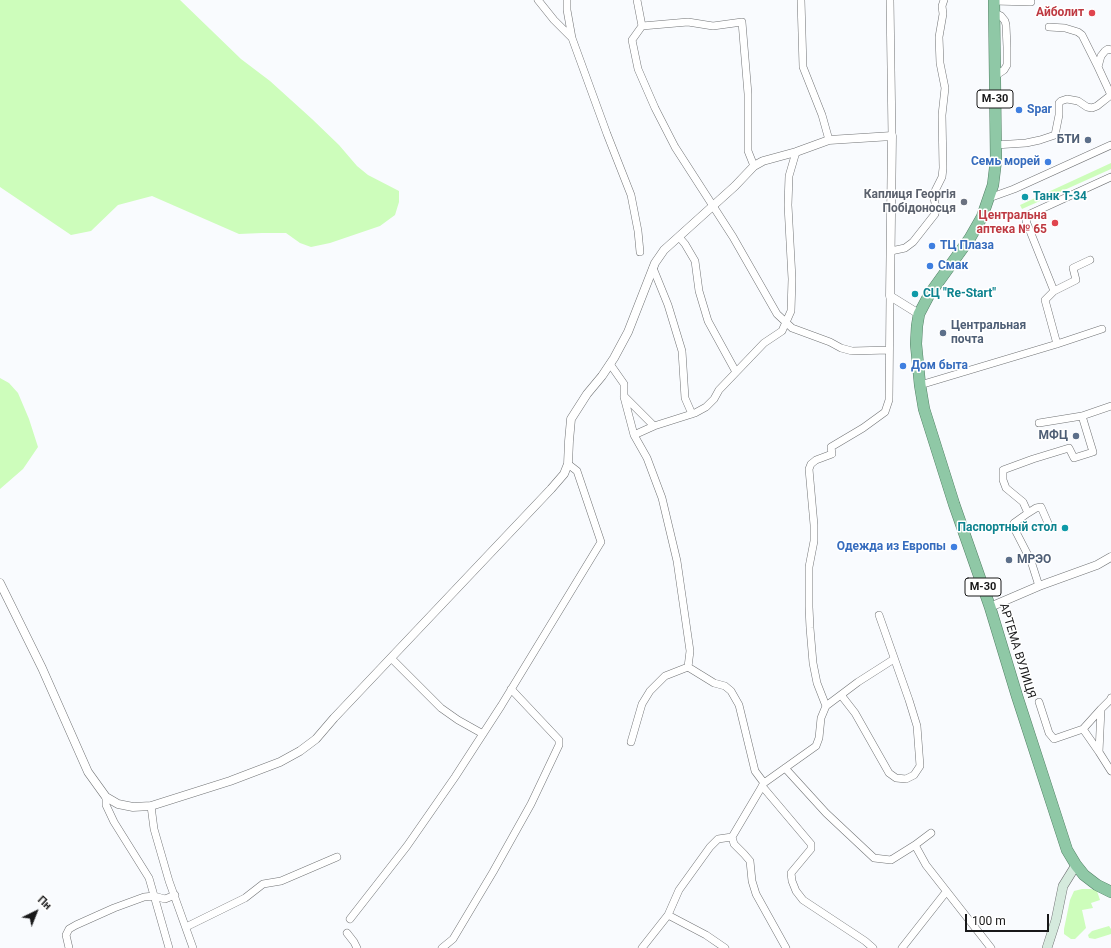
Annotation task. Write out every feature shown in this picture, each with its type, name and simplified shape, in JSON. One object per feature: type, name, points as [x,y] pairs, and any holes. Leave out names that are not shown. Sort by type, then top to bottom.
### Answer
[{"type":"highway","name":"М-30","points":[[918,317],[929,295],[970,238],[982,217],[990,198],[995,168],[996,145],[994,0]]},
{"type":"highway","name":"АРТЕМА ВУЛИЦЯ","points":[[918,317],[916,344],[924,409],[954,504],[990,607],[1067,850],[1076,865]]},
{"type":"highway","name":"М-30","points":[[1076,865],[1084,875],[1097,885],[1111,892]]},
{"type":"main road","points":[[1047,948],[1056,920],[1063,886],[1076,865]]},
{"type":"street","points":[[538,0],[554,20],[572,38]]},
{"type":"street","points":[[567,0],[567,10],[572,38],[631,195],[640,252]]},
{"type":"street","points":[[637,0],[642,26],[632,40],[638,69],[655,108],[675,147],[713,206],[776,314],[792,328],[830,342],[840,348],[852,351],[889,350]]},
{"type":"street","points":[[801,0],[803,67],[822,116],[829,140]]},
{"type":"street","points":[[826,706],[817,683],[813,663],[809,607],[809,566],[814,541],[814,524],[809,469],[811,464],[816,460],[832,454],[831,447],[863,428],[885,412],[889,400],[892,136],[890,0]]},
{"type":"street","points":[[891,251],[905,248],[913,242],[921,234],[935,214],[935,191],[942,177],[944,168],[941,128],[942,104],[945,88],[940,63],[939,37],[944,0]]},
{"type":"street","points":[[994,0],[1031,2]]},
{"type":"street","points":[[642,26],[688,22],[713,26],[742,22],[748,94],[748,151],[754,166]]},
{"type":"street","points":[[996,145],[1026,143],[1055,135],[1059,115],[1059,103],[1061,101],[1078,101],[1087,107],[1092,108],[1102,103],[1111,95],[1082,35],[1078,32],[1064,28],[1049,27]]},
{"type":"street","points":[[1098,67],[1101,56],[1108,49],[1111,50]]},
{"type":"street","points":[[0,583],[42,668],[88,772],[106,797],[118,804],[132,807],[151,806],[230,781],[280,762],[300,751],[316,739],[334,718],[564,474],[568,464],[572,419],[587,394],[610,364],[628,332],[653,268],[664,250],[735,186],[754,166],[763,161],[796,152],[829,140],[892,136]]},
{"type":"street","points":[[990,198],[1014,189],[1111,145]]},
{"type":"street","points":[[634,435],[654,426],[692,414],[706,407],[714,399],[719,390],[764,343],[782,331],[791,311],[792,279],[788,205],[789,176],[796,152]]},
{"type":"street","points":[[1054,291],[1026,221],[1030,214],[1111,176]]},
{"type":"street","points":[[679,237],[695,261],[699,291],[708,321],[736,372]]},
{"type":"street","points":[[1057,344],[1046,300],[1054,291],[1076,280],[1073,268],[1090,260]]},
{"type":"street","points":[[653,268],[668,304],[682,351],[685,398],[692,414]]},
{"type":"street","points":[[890,296],[918,317]]},
{"type":"street","points":[[920,385],[1102,329]]},
{"type":"street","points":[[610,364],[624,384],[624,396],[634,435],[647,458],[666,512],[677,562],[690,651],[688,667]]},
{"type":"street","points":[[624,396],[654,426]]},
{"type":"street","points":[[1039,423],[1082,416],[1111,406]]},
{"type":"street","points":[[1028,513],[1022,502],[1006,488],[1003,480],[1004,470],[1069,448],[1074,458],[1093,452],[1082,416]]},
{"type":"street","points":[[350,919],[407,846],[455,777],[601,542],[577,471],[568,464]]},
{"type":"street","points":[[1039,586],[1030,561],[1013,526],[1014,523],[1028,513],[1041,507],[1048,523]]},
{"type":"street","points":[[990,607],[1039,586],[1097,565],[1111,557]]},
{"type":"street","points":[[841,695],[854,713],[889,773],[896,778],[906,779],[914,775],[920,766],[917,726],[879,615]]},
{"type":"street","points":[[392,658],[441,708],[458,720],[483,734]]},
{"type":"street","points":[[786,948],[756,894],[752,881],[750,862],[734,844],[732,837],[763,785],[816,746],[819,738],[821,718],[826,706],[858,682],[894,659]]},
{"type":"street","points":[[631,742],[642,704],[650,691],[665,676],[688,667]]},
{"type":"street","points":[[688,667],[714,683],[725,686],[731,691],[739,705],[755,771],[763,785],[811,844],[812,849],[791,873],[796,891],[803,900],[865,941],[873,948]]},
{"type":"street","points":[[442,948],[453,939],[493,872],[530,804],[559,745],[559,740],[511,689]]},
{"type":"street","points":[[1039,702],[1049,734],[1054,739],[1083,729],[1111,698]]},
{"type":"street","points":[[1099,752],[1101,709]]},
{"type":"street","points":[[1083,729],[1111,771]]},
{"type":"street","points":[[785,768],[826,813],[874,858],[891,860],[931,833]]},
{"type":"street","points":[[106,797],[106,805],[114,822],[149,878],[169,948]]},
{"type":"street","points":[[151,806],[154,829],[193,948]]},
{"type":"street","points":[[642,948],[668,915],[679,890],[710,847],[718,839],[732,837]]},
{"type":"street","points":[[914,845],[926,865],[946,892],[991,948]]},
{"type":"street","points":[[186,927],[245,898],[263,884],[281,881],[337,857]]},
{"type":"street","points":[[902,948],[946,892]]},
{"type":"street","points":[[69,948],[66,935],[69,928],[114,908],[144,897],[154,896],[165,899],[175,895]]},
{"type":"street","points":[[668,915],[706,935],[725,948]]},
{"type":"street","points":[[347,933],[357,948]]},
{"type":"green space","points":[[0,0],[180,0],[241,59],[270,81],[312,119],[339,145],[357,166],[368,175],[399,191],[399,202],[395,215],[380,226],[330,243],[311,247],[300,243],[286,233],[239,234],[152,196],[118,205],[91,231],[71,235],[0,187]]},
{"type":"green space","points":[[1111,163],[1111,169],[1022,209],[1020,205]]},
{"type":"green space","points":[[0,378],[9,383],[18,393],[29,419],[38,447],[23,469],[0,489]]},
{"type":"green space","points":[[1082,889],[1097,891],[1100,900],[1091,903],[1093,908],[1082,910],[1086,928],[1075,939],[1071,939],[1064,934],[1070,900],[1074,891]]},
{"type":"green space","points":[[1109,926],[1111,929],[1111,934],[1095,939],[1089,938],[1088,935],[1092,931]]},
{"type":"place","name":"Айболит","points":[[1092,13]]},
{"type":"place","name":"Spar","points":[[1019,110]]},
{"type":"place","name":"БТИ","points":[[1088,140]]},
{"type":"place","name":"Семь морей","points":[[1048,162]]},
{"type":"place","name":"Танк Т-34","points":[[1025,197]]},
{"type":"place","name":"Каплиця Георгія Побідоносця","points":[[964,202]]},
{"type":"place","name":"Центральна аптека № 65","points":[[1055,223]]},
{"type":"place","name":"ТЦ Плаза","points":[[932,246]]},
{"type":"place","name":"Смак","points":[[930,266]]},
{"type":"place","name":"СЦ \"Re-Start\"","points":[[915,294]]},
{"type":"place","name":"Центральная почта","points":[[943,333]]},
{"type":"place","name":"Дом быта","points":[[903,366]]},
{"type":"place","name":"МФЦ","points":[[1076,436]]},
{"type":"place","name":"Паспортный стол","points":[[1065,528]]},
{"type":"place","name":"Одежда из Европы","points":[[954,547]]},
{"type":"place","name":"МРЭО","points":[[1009,560]]}]
